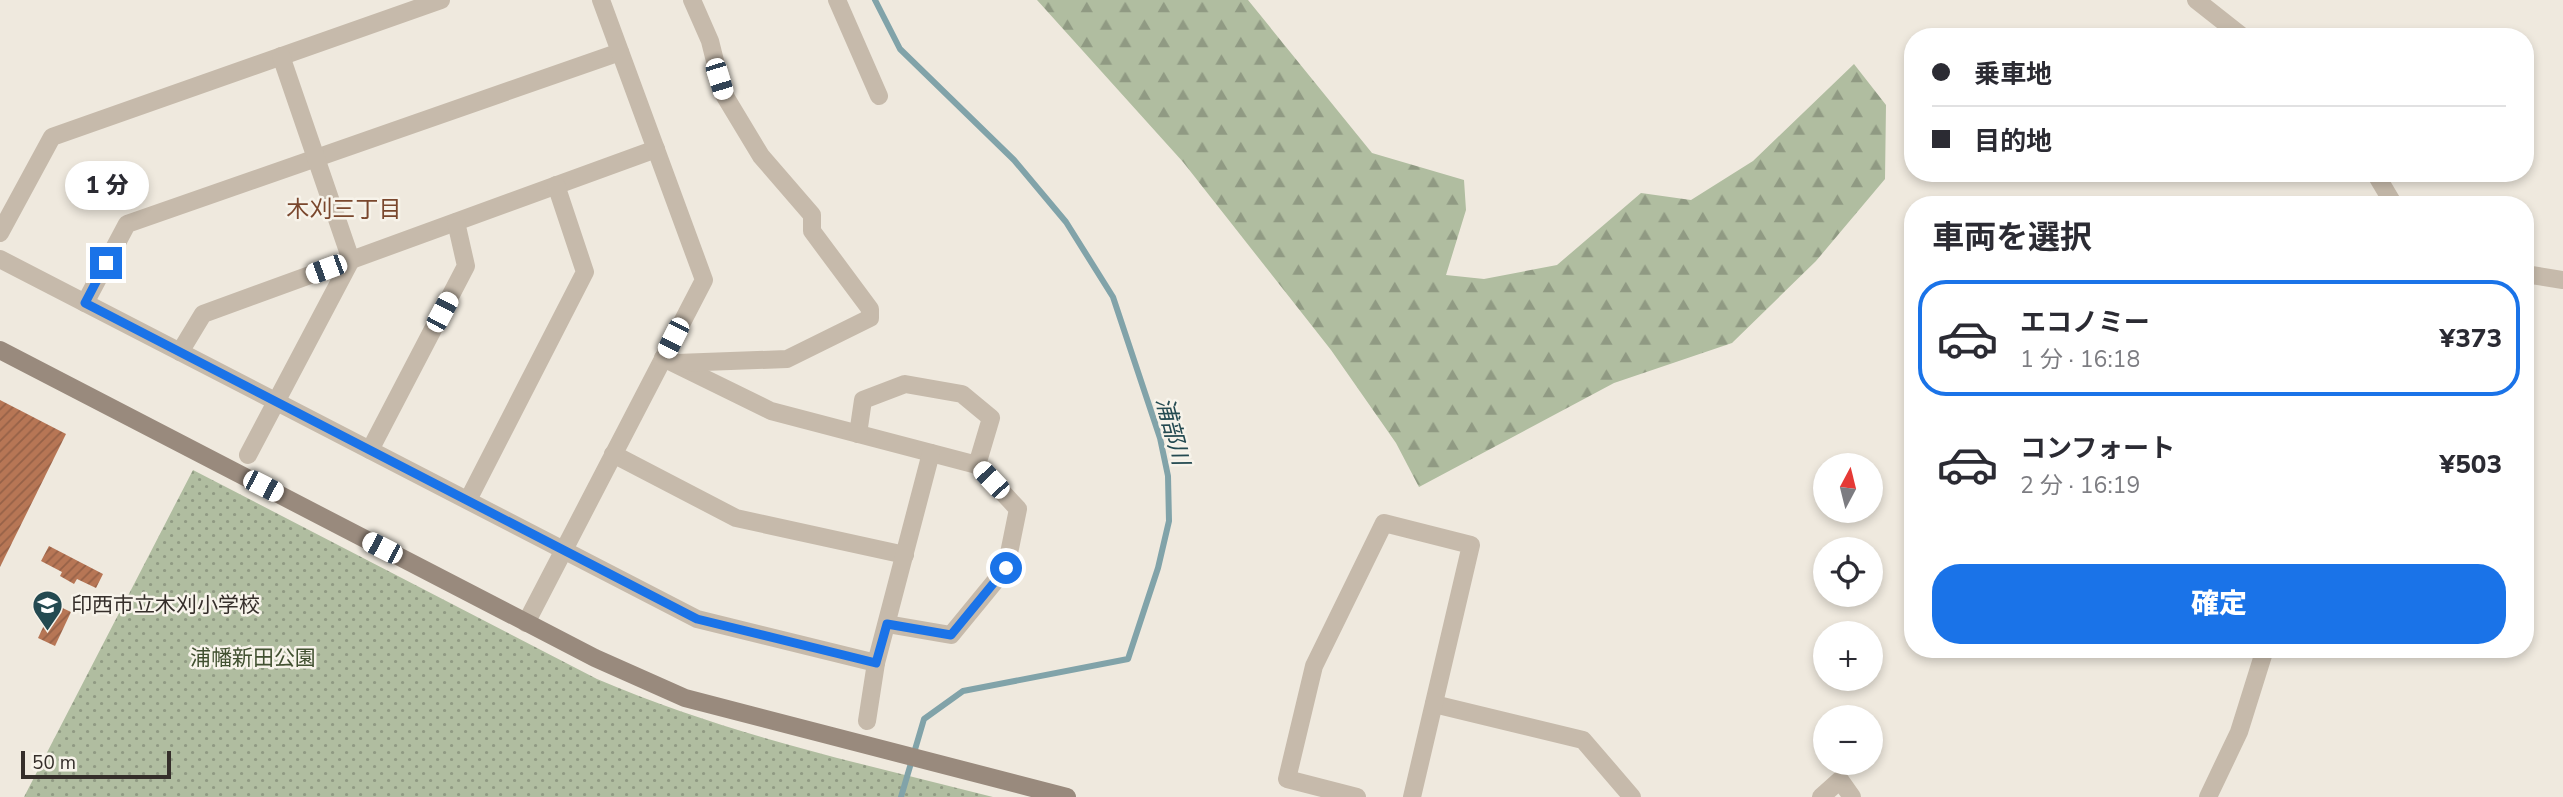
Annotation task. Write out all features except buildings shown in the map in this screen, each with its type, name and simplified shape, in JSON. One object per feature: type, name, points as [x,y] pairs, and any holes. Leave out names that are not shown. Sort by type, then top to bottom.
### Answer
[{"type":"street","points":[[0,233],[52,137],[441,0]]},
{"type":"street","points":[[526,623],[613,454],[668,360],[704,280],[601,0]]},
{"type":"street","points":[[668,360],[787,359],[870,318],[870,309],[812,231],[812,215],[761,156],[723,93],[710,41],[692,0]]},
{"type":"street","points":[[836,0],[879,96]]},
{"type":"street","points":[[2196,0],[2232,28]]},
{"type":"street","points":[[85,303],[127,224],[620,52]]},
{"type":"street","points":[[248,455],[351,260],[281,56]]},
{"type":"street","points":[[180,352],[203,314],[656,149]]},
{"type":"street","points":[[468,500],[585,272],[556,185]]},
{"type":"street","points":[[370,450],[466,266],[456,222]]},
{"type":"street","points":[[0,259],[697,619],[876,663]]},
{"type":"street","points":[[2534,275],[2563,280]]},
{"type":"street","points":[[0,350],[594,658],[685,698],[1067,797]]},
{"type":"street","points":[[668,360],[771,411],[977,465],[1018,509],[1006,568],[951,635],[887,624]]},
{"type":"street","points":[[858,434],[863,400],[905,384],[962,394],[991,418],[977,465]]},
{"type":"street","points":[[867,721],[876,663],[931,453]]},
{"type":"street","points":[[613,454],[736,518],[905,555]]},
{"type":"street","points":[[1357,797],[1287,779],[1314,666],[1384,523],[1472,545],[1412,797]]},
{"type":"street","points":[[2208,797],[2239,732],[2262,658]]},
{"type":"street","points":[[1434,705],[1583,740],[1632,797]]},
{"type":"street","points":[[1821,797],[1840,780],[1852,797]]},
{"type":"green space","points":[[1037,0],[1248,0],[1372,153],[1464,180],[1466,210],[1446,275],[1484,279],[1557,265],[1641,193],[1691,200],[1753,161],[1854,64],[1886,105],[1885,179],[1816,261],[1732,343],[1614,383],[1419,487],[1396,443],[1331,350],[1183,162]]},
{"type":"green space","name":"浦幡新田公園","points":[[193,470],[597,679],[743,732],[993,797],[24,797]]},
{"type":"waterway","name":"浦部川","points":[[875,0],[900,49],[1014,160],[1066,222],[1113,297],[1160,438],[1168,476],[1169,521],[1158,568],[1128,659],[963,691],[924,719],[901,797]]},
{"type":"place","name":"印西市立木刈小学校","points":[[48,632]]},
{"type":"district","name":"木刈三丁目","points":[[344,209]]},
{"type":"route","points":[[106,263],[85,303],[697,619],[876,663],[887,624],[951,635],[1006,568]]}]
